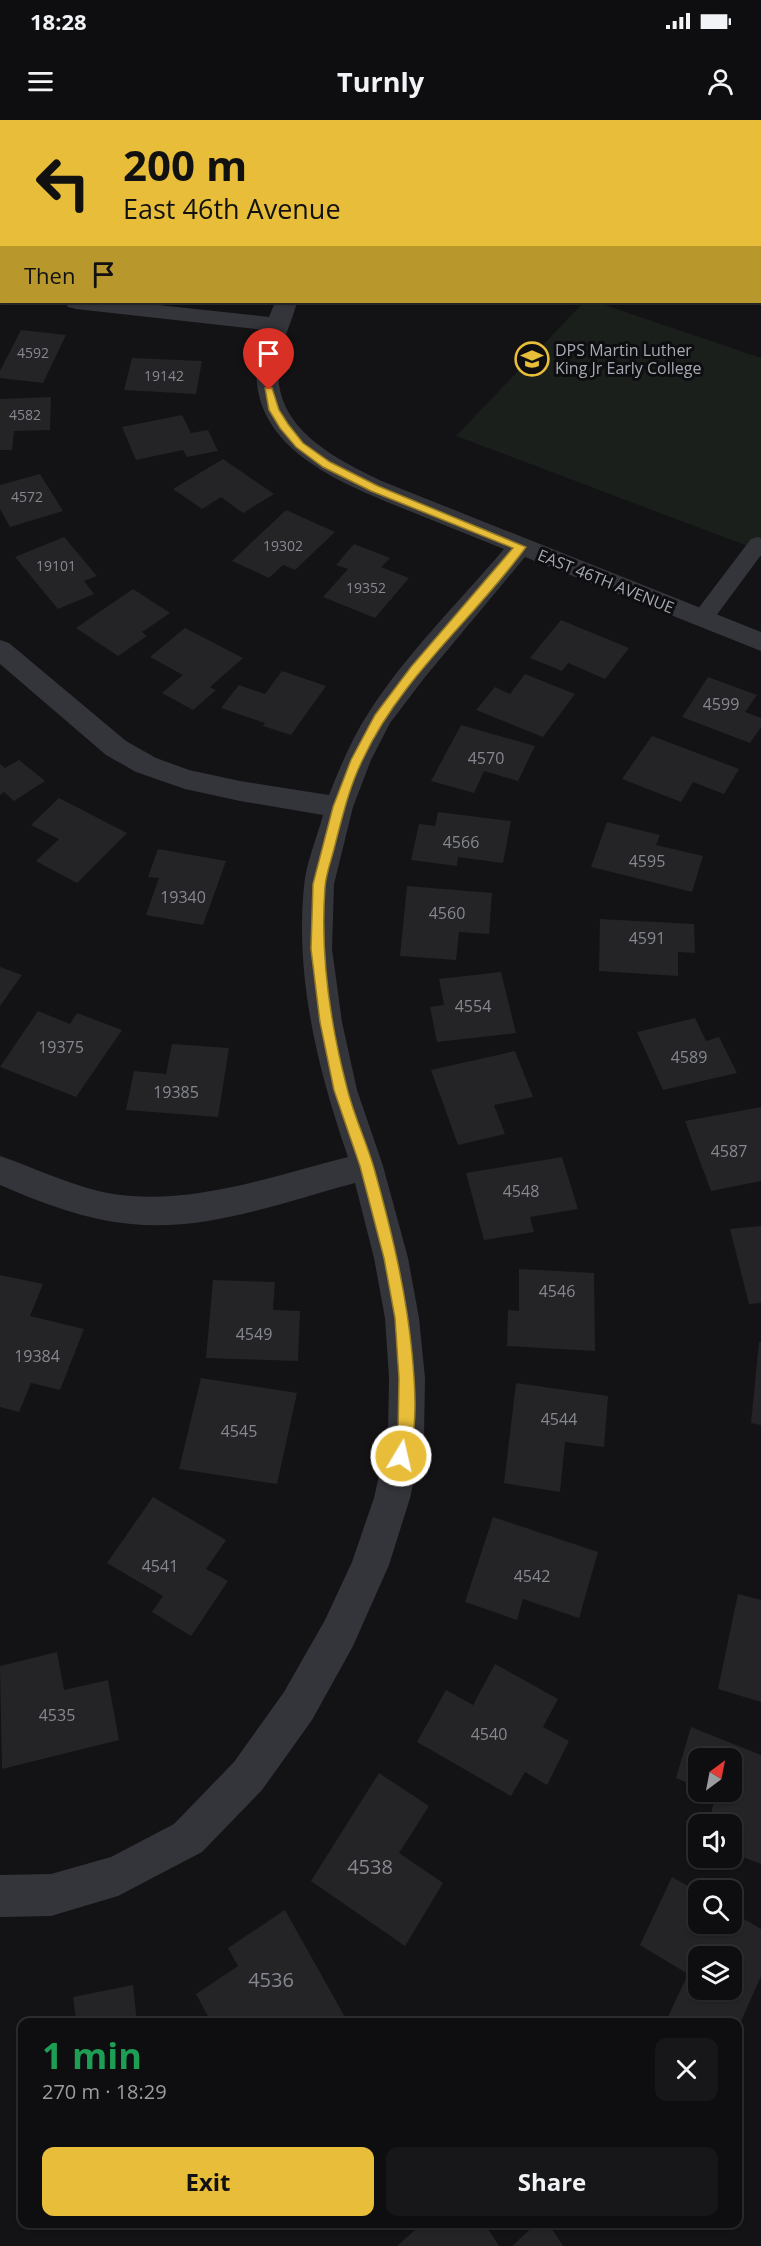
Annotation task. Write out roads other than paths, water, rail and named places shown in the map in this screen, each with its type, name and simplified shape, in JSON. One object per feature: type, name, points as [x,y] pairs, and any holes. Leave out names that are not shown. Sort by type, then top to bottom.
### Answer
[{"type":"street","points":[[85,303],[277,325]]},
{"type":"street","name":"EAST 46TH AVENUE","points":[[286,303],[277,325],[267,365],[269,390],[274,410],[300,445],[326,465],[375,489],[761,642]]},
{"type":"street","points":[[0,1896],[51,1895],[118,1875],[188,1838],[248,1776],[298,1706],[339,1633],[370,1565],[392,1498],[406,1435],[407,1378],[402,1318],[391,1258],[367,1166],[341,1090],[326,1022],[317,949],[319,884],[339,807],[357,760],[379,718],[415,670],[520,547]]},
{"type":"street","points":[[0,648],[116,747],[146,765],[196,782],[339,807]]},
{"type":"street","points":[[0,1170],[42,1189],[99,1205],[151,1211],[202,1206],[367,1166]]},
{"type":"lane","points":[[702,619],[758,544],[761,545]]},
{"type":"place","name":"DPS Martin Luther King Jr Early College","points":[[532,359]]}]
